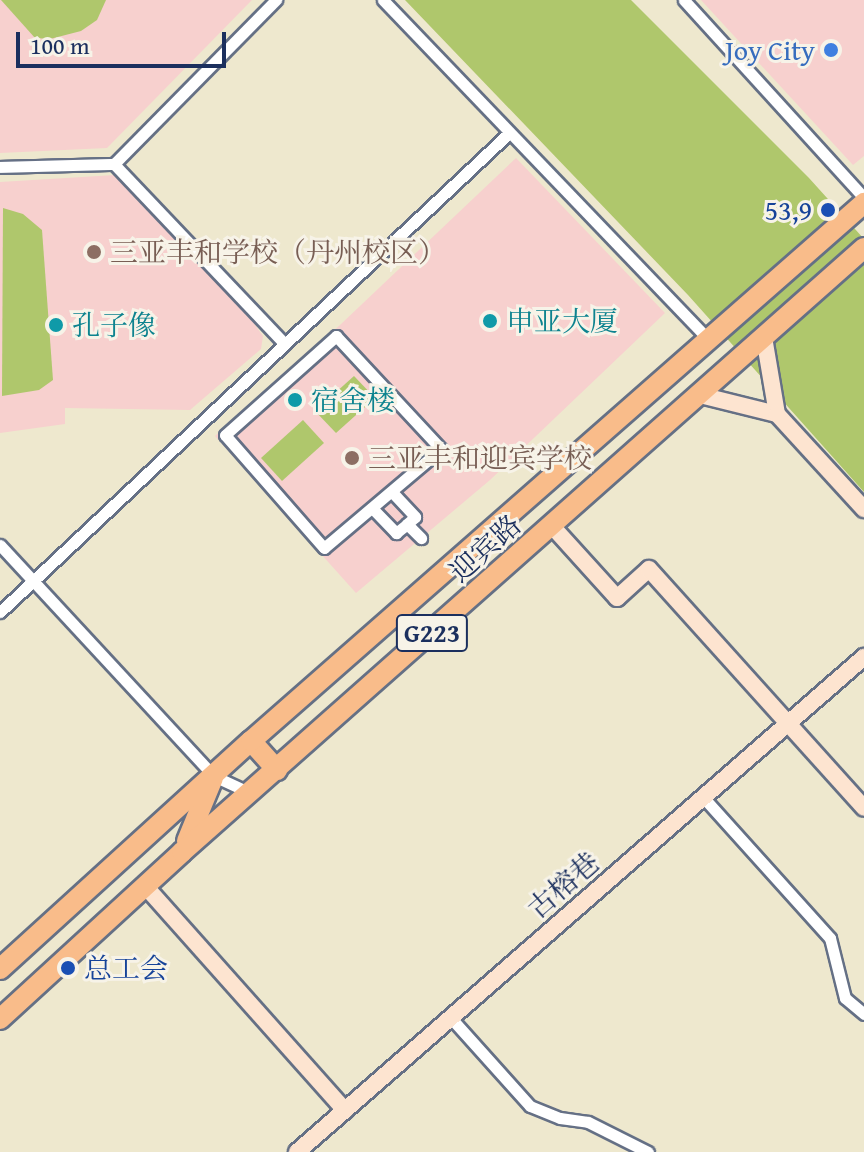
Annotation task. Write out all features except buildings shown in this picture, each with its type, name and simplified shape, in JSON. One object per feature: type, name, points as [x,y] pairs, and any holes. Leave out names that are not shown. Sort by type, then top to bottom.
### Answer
[{"type":"highway","name":"迎宾路","points":[[0,969],[251,741],[864,200]]},
{"type":"highway","name":"迎宾路","points":[[0,1019],[182,852],[864,248]]},
{"type":"highway","points":[[251,741],[277,770]]},
{"type":"highway","points":[[182,852],[200,816],[214,776]]},
{"type":"highway","points":[[162,822],[181,830],[182,852]]},
{"type":"street","points":[[0,167],[114,164],[276,0]]},
{"type":"street","points":[[383,0],[708,339]]},
{"type":"street","points":[[684,0],[864,200]]},
{"type":"street","points":[[0,612],[509,133]]},
{"type":"street","points":[[114,164],[285,344]]},
{"type":"street","points":[[336,336],[441,449],[392,492],[324,548],[224,433],[336,336]]},
{"type":"street","points":[[764,337],[777,414],[864,509]]},
{"type":"street","points":[[700,395],[777,414]]},
{"type":"street","points":[[372,508],[396,533],[415,517],[392,492]]},
{"type":"street","points":[[407,524],[421,538]]},
{"type":"street","points":[[552,526],[617,598],[649,569],[864,808]]},
{"type":"street","points":[[0,545],[214,776],[250,793]]},
{"type":"street","name":"古榕巷","points":[[297,1152],[864,657]]},
{"type":"street","points":[[703,797],[830,938],[845,998],[864,1014]]},
{"type":"street","points":[[146,887],[345,1110]]},
{"type":"street","points":[[451,1018],[530,1106],[560,1118],[588,1122],[648,1152]]},
{"type":"shaded area","points":[[0,0],[252,0],[107,148],[0,153]]},
{"type":"shaded area","points":[[701,0],[864,0],[864,156],[853,165]]},
{"type":"shaded area","points":[[516,158],[665,313],[490,480],[356,593],[215,436],[340,325]]},
{"type":"shaded area","name":"三亚丰和学校（丹州校区）","points":[[115,175],[253,322],[263,336],[261,349],[190,410],[65,408],[65,424],[0,433],[0,182]]},
{"type":"green space","points":[[1,0],[106,0],[97,20],[81,31],[50,39],[35,38]]},
{"type":"green space","points":[[405,0],[631,0],[809,178],[864,239],[864,492],[688,295]]},
{"type":"green space","points":[[3,208],[23,214],[42,230],[53,380],[39,390],[2,396]]},
{"type":"green space","points":[[354,376],[375,398],[336,433],[315,411]]},
{"type":"green space","points":[[303,420],[324,443],[282,481],[261,458]]},
{"type":"place","name":"Joy City","points":[[831,50]]},
{"type":"place","name":"53,9","points":[[828,210]]},
{"type":"place","name":"三亚丰和学校（丹州校区）","points":[[94,252]]},
{"type":"place","name":"申亚大厦","points":[[490,321]]},
{"type":"place","name":"孔子像","points":[[56,325]]},
{"type":"place","name":"宿舍楼","points":[[295,400]]},
{"type":"place","name":"三亚丰和迎宾学校","points":[[352,458]]},
{"type":"place","name":"总工会","points":[[68,968]]}]
